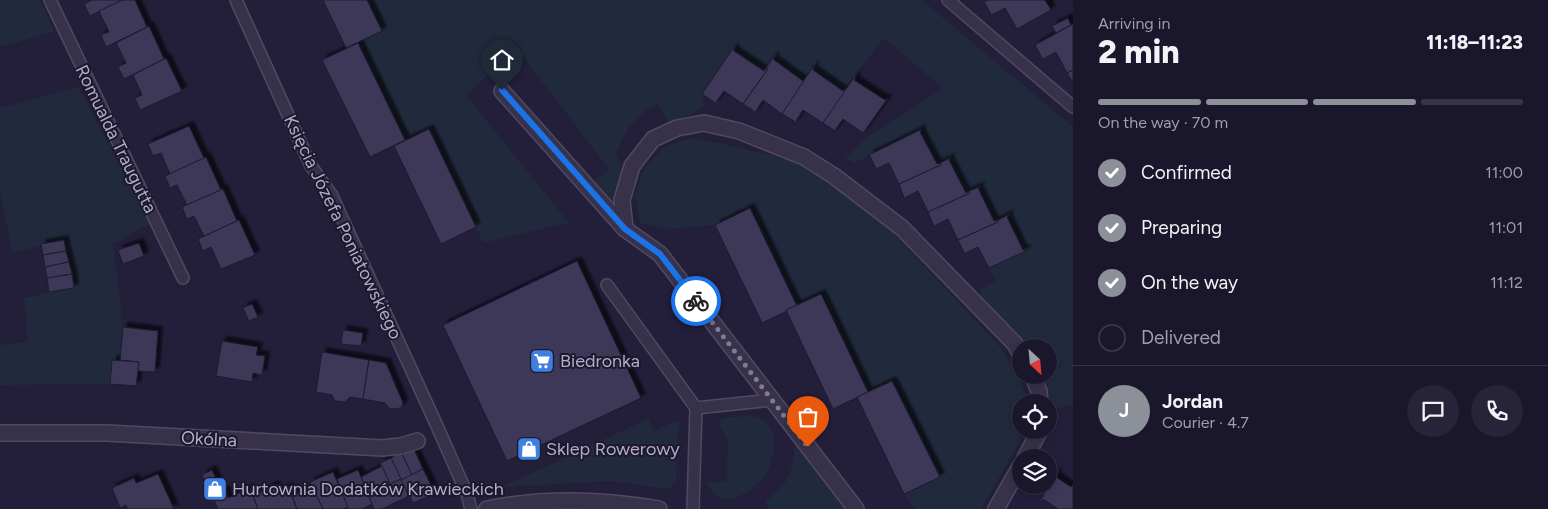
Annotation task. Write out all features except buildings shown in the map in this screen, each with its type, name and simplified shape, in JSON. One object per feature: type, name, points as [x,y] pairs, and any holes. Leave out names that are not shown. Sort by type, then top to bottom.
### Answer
[{"type":"street","points":[[502,90],[625,229],[660,254],[856,509]]},
{"type":"street","points":[[625,229],[622,200],[632,166],[653,139],[677,128],[704,123],[739,131],[804,157],[834,176],[902,228],[1012,341]]},
{"type":"street","name":"Okólna","points":[[0,433],[107,433],[382,448],[401,446],[417,441]]},
{"type":"street","points":[[996,509],[1012,481]]},
{"type":"street","points":[[487,509],[540,501],[575,500],[609,501],[659,509]]},
{"type":"lane","name":"Romualda Traugutta","points":[[50,0],[183,278]]},
{"type":"lane","name":"Księcia Józefa Poniatowskiego","points":[[236,0],[311,166],[331,194],[448,451],[467,494],[471,509]]},
{"type":"lane","points":[[948,0],[1073,107]]},
{"type":"lane","points":[[607,285],[696,408],[693,509]]},
{"type":"lane","points":[[696,408],[772,400]]},
{"type":"shaded area","points":[[0,0],[40,0],[54,31],[0,47]]},
{"type":"shaded area","points":[[367,0],[922,0],[1073,127],[1073,404],[1057,409],[1057,394],[1046,394],[1042,384],[1058,384],[1058,339],[1018,339],[982,298],[980,290],[996,280],[989,268],[1027,250],[1023,250],[1007,217],[1010,214],[994,221],[978,188],[981,186],[966,193],[949,160],[952,158],[937,164],[920,132],[922,129],[854,163],[845,158],[866,138],[943,88],[884,38],[843,91],[813,70],[814,65],[803,81],[774,60],[774,56],[764,71],[734,51],[734,47],[702,94],[704,106],[692,114],[669,122],[658,104],[643,113],[632,124],[616,153],[623,172],[619,199],[614,200],[604,197],[594,185],[594,181],[609,169],[517,49],[466,95],[570,224],[561,224],[483,243],[429,129],[405,140],[358,43],[382,30]]},
{"type":"shaded area","points":[[78,87],[151,223],[113,244],[123,327],[120,360],[112,360],[110,384],[0,385],[0,345],[28,342],[24,298],[74,287],[64,240],[13,253],[0,193],[0,108]]},
{"type":"shaded area","points":[[691,138],[720,143],[808,164],[837,181],[893,232],[1000,347],[1012,366],[1012,384],[1022,384],[1025,394],[1012,394],[1012,439],[1020,439],[1016,449],[1012,449],[1012,455],[981,509],[915,509],[904,494],[939,477],[893,381],[868,392],[797,306],[750,208],[715,225],[667,229],[640,223],[635,195],[644,168],[664,147]]},
{"type":"shaded area","points":[[757,417],[769,427],[774,443],[771,461],[765,476],[760,482],[739,497],[724,499],[714,494],[706,482],[726,482],[728,441],[718,423],[723,418]]},
{"type":"shaded area","points":[[648,419],[654,431],[679,420],[676,480],[669,489],[612,481],[502,487]]},
{"type":"shaded area","points":[[795,445],[846,509],[768,509],[766,501],[785,483],[791,470]]},
{"type":"way so far","points":[[696,301],[808,447]]},
{"type":"place","name":"Biedronka","points":[[542,361]]},
{"type":"place","name":"Sklep Rowerowy","points":[[529,449]]},
{"type":"place","name":"Hurtownia Dodatków Krawieckich","points":[[215,489]]},
{"type":"route","points":[[502,90],[625,229],[660,254],[696,301]]}]
